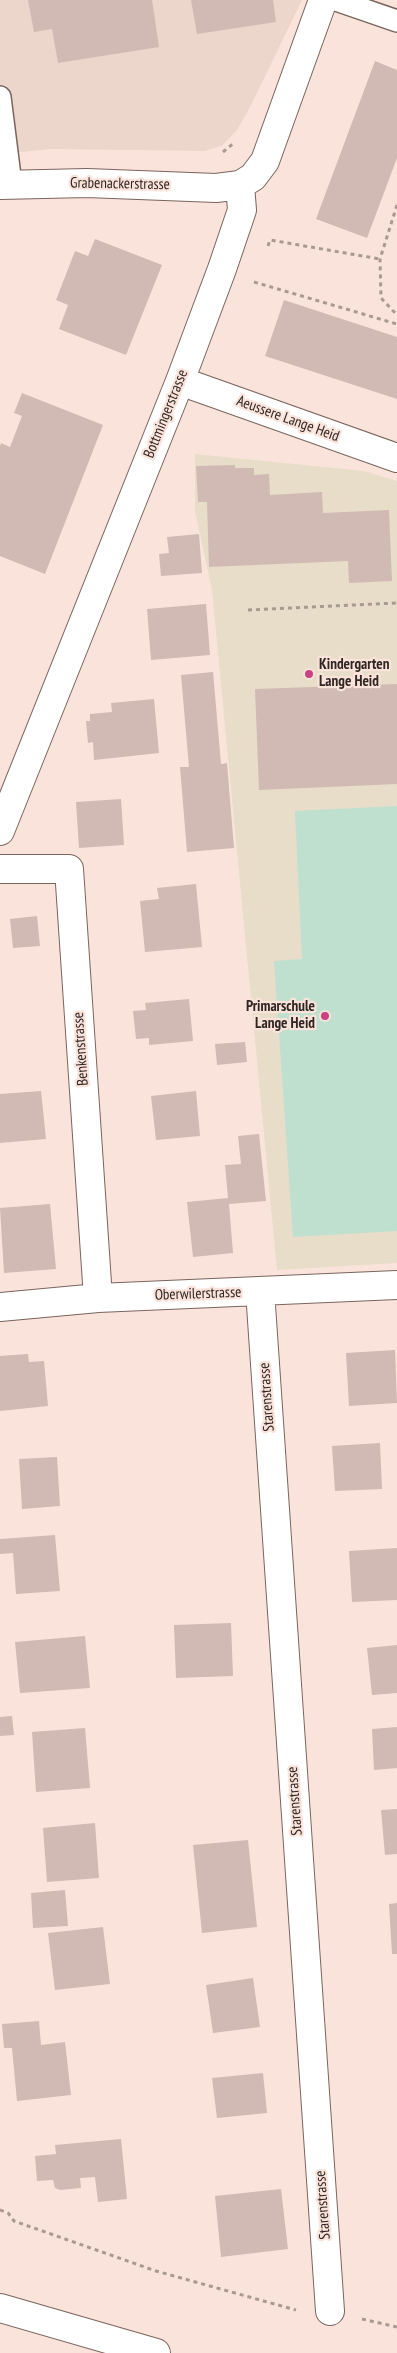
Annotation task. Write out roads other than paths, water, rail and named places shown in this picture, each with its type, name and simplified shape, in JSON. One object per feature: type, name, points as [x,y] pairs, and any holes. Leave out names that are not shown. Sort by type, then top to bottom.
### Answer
[{"type":"street","points":[[240,184],[254,177],[265,161],[323,0]]},
{"type":"street","name":"Grabenackerstrasse","points":[[6,184],[87,183],[216,188],[240,184]]},
{"type":"street","name":"Bottmingerstrasse","points":[[0,831],[180,381],[242,210],[240,184]]},
{"type":"street","name":"Aeussere Lange Heid","points":[[180,381],[397,458]]},
{"type":"street","name":"Benkenstrasse","points":[[0,870],[69,869],[98,1298]]},
{"type":"street","name":"Oberwilerstrasse","points":[[0,1307],[98,1298],[397,1285]]},
{"type":"street","name":"Starenstrasse","points":[[260,1291],[330,2311]]},
{"type":"street","points":[[0,2308],[156,2353]]},
{"type":"lane","points":[[336,0],[397,21]]},
{"type":"lane","points":[[0,97],[6,184]]},
{"type":"place","name":"Kindergarten Lange Heid","points":[[309,674]]},
{"type":"place","name":"Primarschule Lange Heid","points":[[325,1016]]}]
